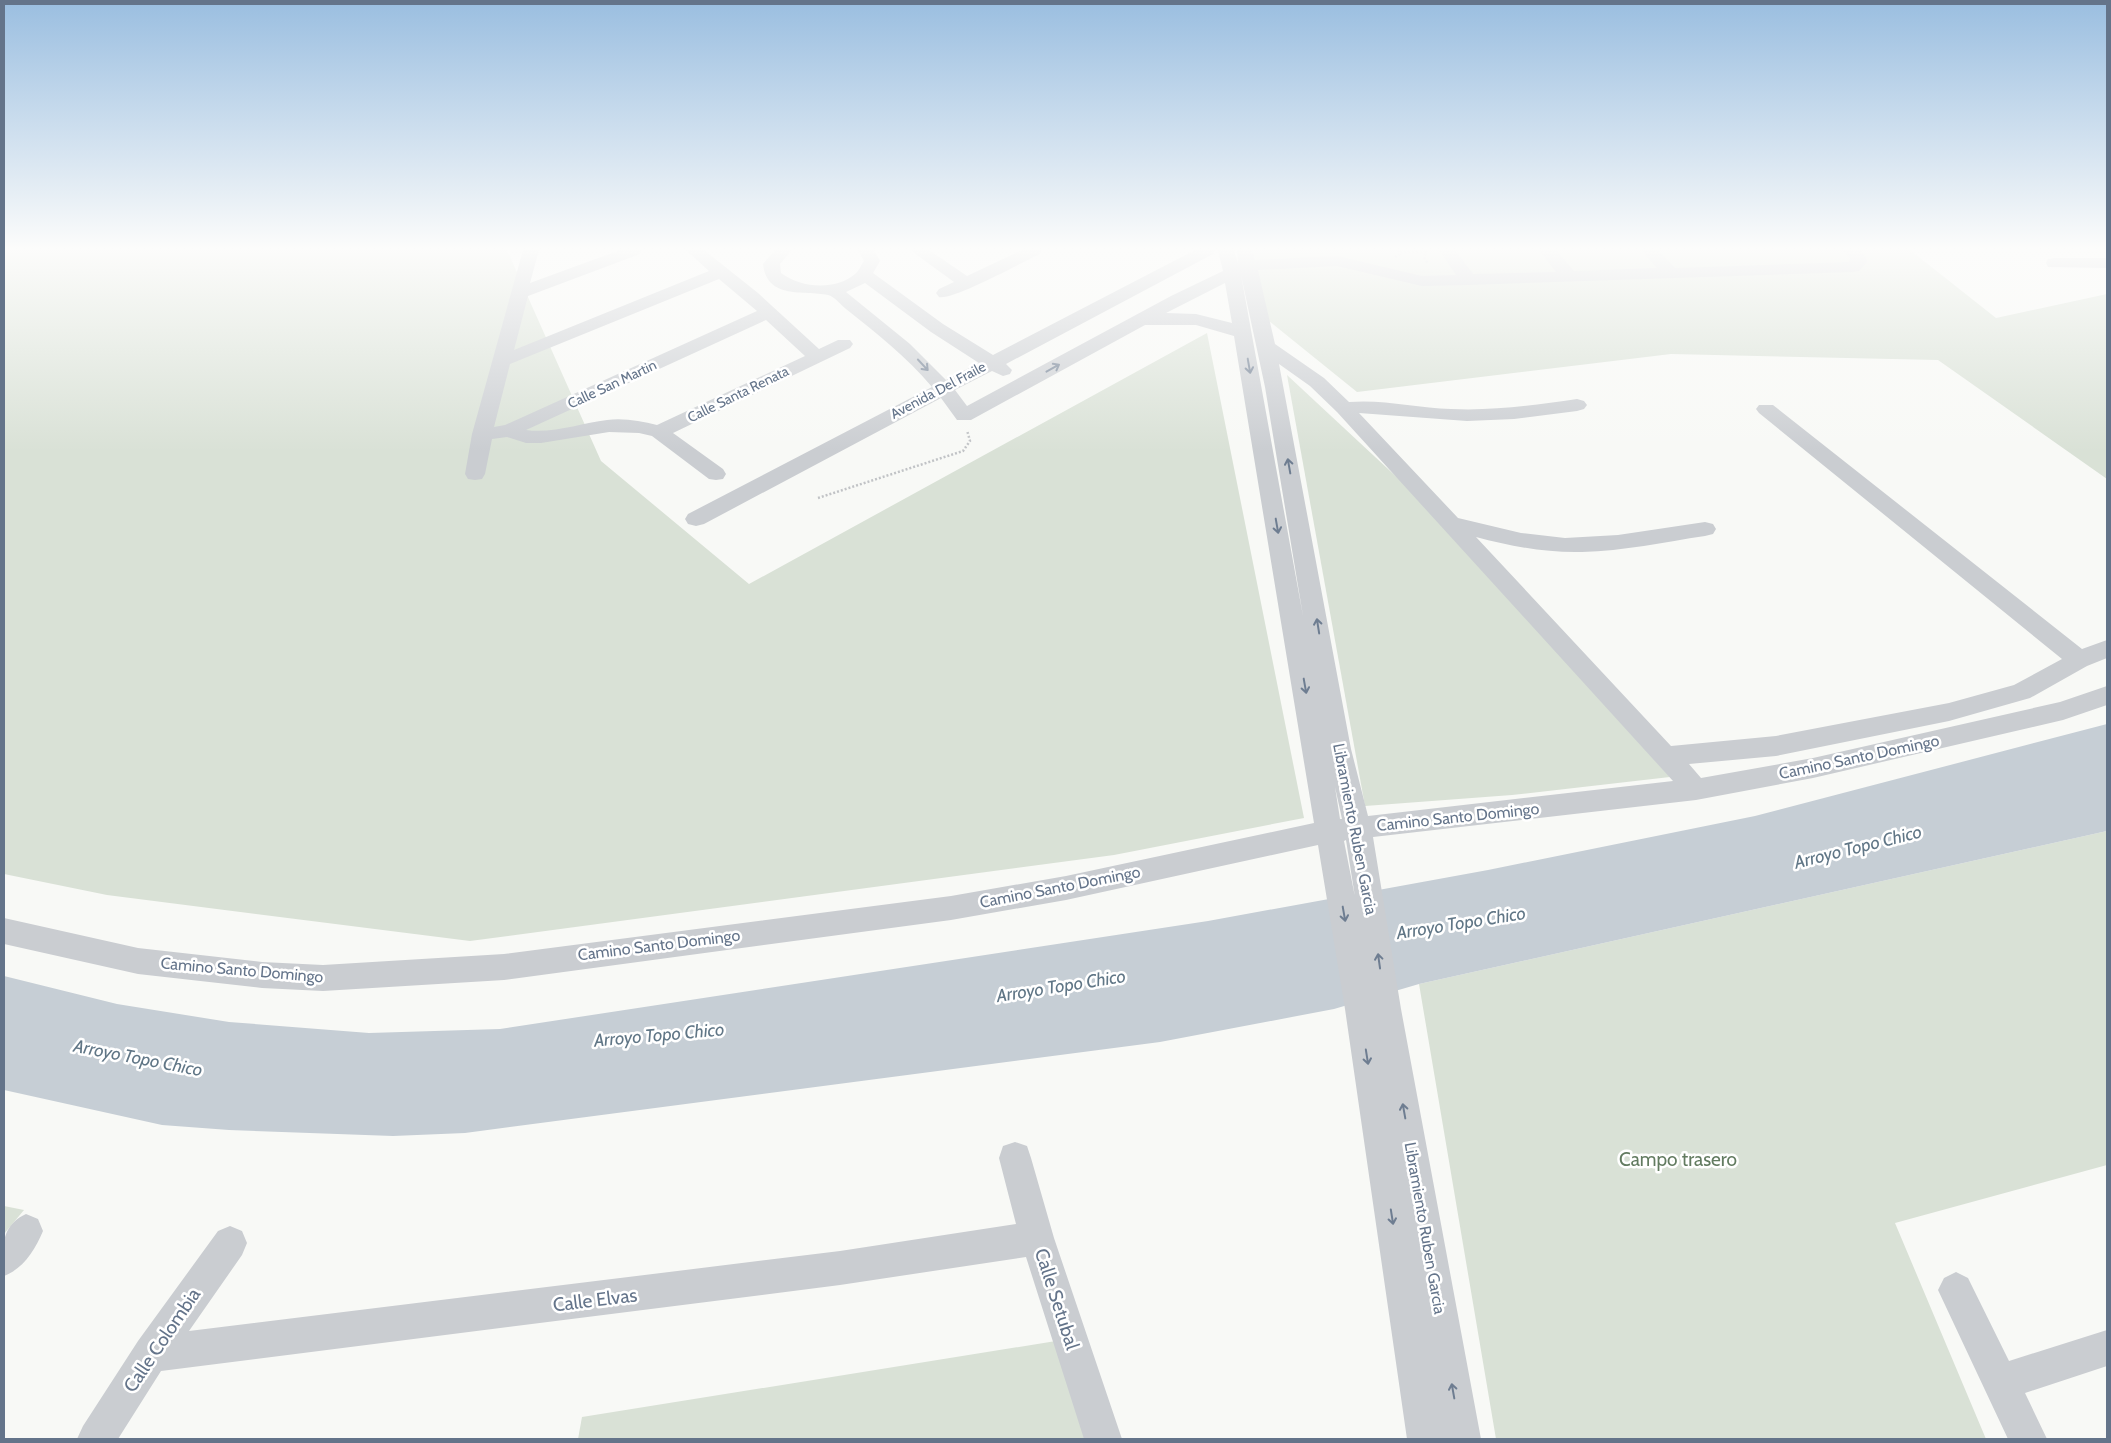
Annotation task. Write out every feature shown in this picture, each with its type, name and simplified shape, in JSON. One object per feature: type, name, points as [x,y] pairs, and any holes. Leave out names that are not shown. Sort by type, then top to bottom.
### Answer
[{"type":"street","points":[[475,474],[482,434],[514,317]]},
{"type":"street","points":[[502,361],[609,317]]},
{"type":"street","name":"Calle San Martin","points":[[509,431],[757,317]]},
{"type":"street","points":[[775,317],[816,356]]},
{"type":"street","points":[[868,317],[901,344],[944,387],[964,416],[1144,317]]},
{"type":"street","points":[[923,317],[1023,384]]},
{"type":"street","name":"Avenida Del Fraile","points":[[696,519],[1077,317]]},
{"type":"street","points":[[1137,321],[1177,317]]},
{"type":"street","points":[[1183,317],[1212,322],[1243,333]]},
{"type":"street","name":"Libramiento Ruben Garcia","points":[[1243,317],[1243,333],[1318,834],[1335,866],[1373,1009],[1462,1439]]},
{"type":"street","name":"Libramiento Ruben Garcia","points":[[1257,317],[1275,387],[1338,750],[1358,828],[1364,863],[1373,1009],[1426,1439]]},
{"type":"street","points":[[901,344],[937,328]]},
{"type":"street","name":"Calle Santa Renata","points":[[659,432],[844,344]]},
{"type":"street","points":[[1264,345],[1317,382],[1344,408],[1696,789]]},
{"type":"street","points":[[1344,408],[1370,407],[1477,416],[1521,413],[1577,405]]},
{"type":"street","points":[[1766,409],[2079,660]]},
{"type":"street","points":[[482,434],[509,431],[526,437],[541,437],[622,426],[659,432],[716,474]]},
{"type":"street","points":[[1450,523],[1535,543],[1567,545],[1595,544],[1705,529]]},
{"type":"street","points":[[1666,756],[1776,746],[1950,712],[2021,692],[2079,660],[2107,650]]},
{"type":"street","name":"Camino Santo Domingo","points":[[4,931],[138,961],[262,976],[323,978],[504,967],[951,908],[1066,888],[1318,834],[1358,828],[1696,789],[1822,766],[2063,711],[2107,695]]},
{"type":"street","name":"Calle Setubal","points":[[1015,1158],[1037,1238],[1103,1439]]},
{"type":"street","points":[[4,1259],[26,1230]]},
{"type":"street","name":"Calle Elvas","points":[[151,1354],[840,1268],[1037,1238]]},
{"type":"street","name":"Calle Colombia","points":[[96,1439],[151,1354],[230,1243]]},
{"type":"street","points":[[1956,1290],[2028,1439]]},
{"type":"street","points":[[2001,1382],[2107,1348]]},
{"type":"path","points":[[818,498],[963,451],[970,441],[964,416]]},
{"type":"green space","points":[[4,317],[537,317],[601,461],[749,584],[1207,333],[1304,818],[1114,855],[470,941],[107,895],[4,874]]},
{"type":"green space","points":[[1268,317],[2107,317],[2107,479],[1938,360],[1671,354],[1357,392],[1269,321]]},
{"type":"green space","points":[[1287,375],[1416,495],[1670,777],[1512,795],[1365,806]]},
{"type":"green space","name":"Campo trasero","points":[[2107,831],[2107,1165],[1895,1223],[1986,1439],[1496,1439],[1419,984]]},
{"type":"green space","points":[[4,1206],[24,1210],[4,1234]]},
{"type":"green space","points":[[1062,1340],[1092,1439],[578,1439],[582,1417]]},
{"type":"water","name":"Arroyo Topo Chico","points":[[2107,724],[2107,831],[1419,984],[1334,1009],[1160,1042],[465,1133],[393,1136],[229,1130],[162,1125],[4,1090],[4,976],[117,1004],[229,1022],[369,1033],[500,1029],[1208,921],[1488,870],[1755,816]]}]
